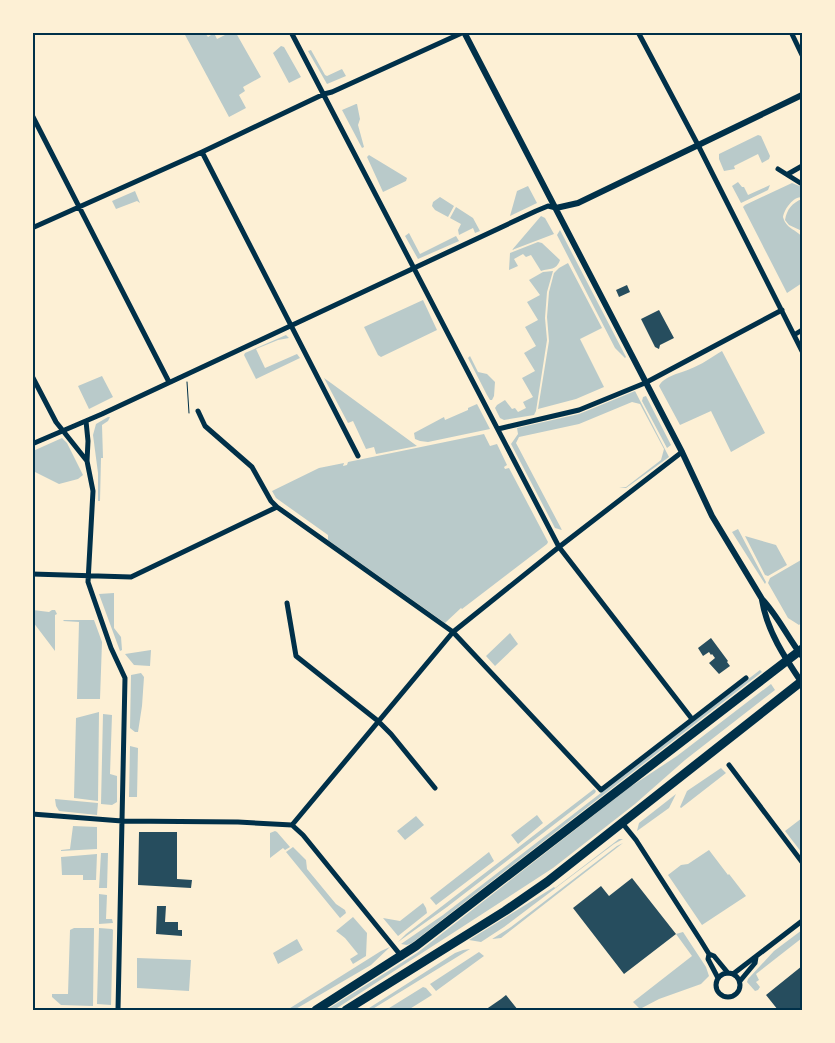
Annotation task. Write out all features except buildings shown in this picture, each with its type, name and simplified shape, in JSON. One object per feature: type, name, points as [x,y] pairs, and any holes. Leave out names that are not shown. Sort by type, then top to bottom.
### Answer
[{"type":"main road","points":[[316,1010],[402,957],[801,652]]},
{"type":"main road","points":[[346,1010],[522,900],[802,682]]},
{"type":"street","points":[[291,32],[559,547],[692,719]]},
{"type":"street","points":[[638,32],[698,145],[802,351]]},
{"type":"street","points":[[791,32],[802,55]]},
{"type":"street","points":[[32,228],[202,152],[324,94],[464,33],[682,452],[712,516],[762,599],[770,608],[790,640],[801,652]]},
{"type":"street","points":[[32,444],[292,326],[548,206],[556,208],[578,202],[802,95]]},
{"type":"street","points":[[32,115],[169,382]]},
{"type":"street","points":[[202,152],[358,456]]},
{"type":"street","points":[[788,174],[802,166]]},
{"type":"street","points":[[778,169],[802,184]]},
{"type":"street","points":[[498,429],[579,410],[646,383],[782,310]]},
{"type":"street","points":[[794,335],[802,330]]},
{"type":"street","points":[[32,376],[56,422],[87,461]]},
{"type":"street","points":[[198,411],[205,426],[252,467],[271,501],[277,507],[453,632],[601,790],[746,678]]},
{"type":"street","points":[[86,421],[87,461],[93,491],[87,576],[99,617],[125,678],[118,1010]]},
{"type":"street","points":[[292,825],[453,632],[682,452]]},
{"type":"street","points":[[32,574],[124,578],[138,575],[277,507]]},
{"type":"street","points":[[762,599],[768,625],[787,661],[802,682]]},
{"type":"street","points":[[287,603],[296,656],[378,721],[435,788]]},
{"type":"street","points":[[729,765],[802,862]]},
{"type":"street","points":[[32,814],[122,821],[238,822],[292,825],[303,835],[402,957]]},
{"type":"street","points":[[622,824],[636,840],[709,954],[714,956],[740,981]]},
{"type":"street","points":[[756,957],[755,963],[740,981],[740,988],[737,994],[727,998],[723,997],[717,991],[716,984],[722,974],[731,973],[756,957],[802,921]]},
{"type":"street","points":[[709,954],[708,959],[718,978]]},
{"type":"path","points":[[186,380],[189,413]]},
{"type":"shaded area","points":[[184,33],[205,33],[208,37],[214,33],[217,39],[229,33],[236,33],[261,77],[243,87],[245,91],[239,95],[246,108],[229,117]]},
{"type":"shaded area","points":[[281,46],[284,47],[301,77],[289,83],[273,53]]},
{"type":"shaded area","points":[[311,50],[325,75],[327,76],[342,69],[346,76],[327,84],[308,51]]},
{"type":"shaded area","points":[[357,104],[360,119],[358,125],[364,147],[362,148],[342,110]]},
{"type":"shaded area","points":[[758,135],[761,136],[770,156],[769,159],[762,163],[758,154],[734,166],[735,169],[724,171],[719,154]]},
{"type":"shaded area","points":[[369,155],[407,178],[406,181],[383,192],[367,157]]},
{"type":"shaded area","points":[[738,182],[744,187],[748,195],[770,185],[768,190],[741,203],[732,186]]},
{"type":"shaded area","points":[[792,183],[802,187],[802,197],[799,197],[790,204],[783,217],[786,224],[802,237],[802,283],[787,293],[743,207]]},
{"type":"shaded area","points":[[528,186],[537,203],[510,216],[517,191]]},
{"type":"shaded area","points":[[135,191],[140,203],[137,201],[116,209],[112,201]]},
{"type":"shaded area","points":[[440,197],[454,206],[448,217],[435,210],[432,206],[433,202]]},
{"type":"shaded area","points":[[802,199],[802,231],[789,225],[785,220],[787,213],[795,202]]},
{"type":"shaded area","points":[[456,207],[473,218],[480,231],[475,233],[473,228],[459,235],[458,230],[461,224],[450,218]]},
{"type":"shaded area","points":[[541,216],[545,218],[554,234],[512,250]]},
{"type":"shaded area","points":[[560,230],[625,358],[615,348],[557,235]]},
{"type":"shaded area","points":[[409,233],[420,254],[456,236],[459,241],[418,259],[405,236]]},
{"type":"shaded area","points":[[538,242],[542,243],[560,260],[557,266],[541,271],[531,255],[526,257],[523,254],[514,259],[518,266],[509,270],[510,253]]},
{"type":"shaded area","points":[[568,263],[602,328],[580,339],[604,387],[576,399],[538,409],[549,341],[547,317],[549,292],[554,273]]},
{"type":"shaded area","points":[[553,271],[547,292],[545,318],[547,340],[536,411],[534,415],[504,420],[500,418],[495,408],[497,405],[505,400],[512,409],[515,408],[518,412],[526,408],[523,402],[533,397],[522,378],[535,371],[524,353],[536,346],[525,327],[538,320],[527,302],[540,295],[529,280],[543,272]]},
{"type":"shaded area","points":[[423,300],[437,330],[381,357],[378,355],[364,327]]},
{"type":"shaded area","points":[[286,335],[289,338],[278,340],[256,349],[265,368],[297,354],[300,358],[256,379],[244,355],[245,353]]},
{"type":"shaded area","points":[[722,351],[765,433],[731,452],[711,411],[680,425],[659,386],[669,377],[698,365]]},
{"type":"shaded area","points":[[470,356],[478,372],[487,374],[495,382],[492,400],[487,395],[468,358]]},
{"type":"shaded area","points":[[102,376],[113,397],[89,409],[78,386]]},
{"type":"shaded area","points":[[324,378],[417,446],[376,454],[374,447],[366,449],[353,421],[348,423]]},
{"type":"shaded area","points":[[635,391],[669,457],[626,488],[619,488],[626,487],[661,460],[664,449],[640,404],[632,402],[579,424],[519,437],[516,443],[562,530],[555,528],[511,444],[518,434],[517,428],[579,414]]},
{"type":"shaded area","points":[[646,396],[671,445],[667,448],[642,401],[643,397]]},
{"type":"shaded area","points":[[477,404],[490,429],[428,442],[415,439],[414,433],[444,417],[445,420]]},
{"type":"shaded area","points":[[110,417],[108,421],[102,425],[103,458],[101,458],[100,501],[98,501],[98,473],[93,435],[96,424]]},
{"type":"shaded area","points":[[484,434],[490,446],[497,444],[507,465],[504,467],[505,469],[509,468],[548,542],[461,608],[445,623],[328,540],[328,535],[276,498],[272,491],[319,468],[344,463],[343,466],[347,465],[348,462]]},
{"type":"shaded area","points":[[62,438],[67,443],[83,475],[78,479],[59,484],[33,471],[33,451]]},
{"type":"shaded area","points":[[738,529],[766,582],[765,584],[732,532]]},
{"type":"shaded area","points":[[745,536],[776,545],[787,565],[768,576],[765,575]]},
{"type":"shaded area","points":[[801,560],[802,622],[799,625],[788,618],[768,583],[770,578]]},
{"type":"shaded area","points":[[114,593],[114,628],[121,637],[122,650],[120,651],[99,594]]},
{"type":"shaded area","points":[[33,610],[49,612],[55,610],[57,614],[55,615],[55,651],[33,622]]},
{"type":"shaded area","points":[[64,620],[94,620],[102,642],[100,699],[77,699],[79,622]]},
{"type":"shaded area","points":[[510,633],[518,644],[495,666],[486,656]]},
{"type":"shaded area","points":[[151,650],[150,666],[134,665],[125,654]]},
{"type":"shaded area","points":[[760,670],[762,672],[412,943],[407,945],[401,944],[443,915]]},
{"type":"shaded area","points":[[141,673],[144,677],[142,706],[138,732],[135,732],[130,728],[131,675]]},
{"type":"shaded area","points":[[771,684],[775,690],[685,760],[635,804],[553,868],[334,1010],[326,1010],[417,953],[630,787],[677,756]]},
{"type":"shaded area","points":[[99,712],[98,801],[74,798],[76,718]]},
{"type":"shaded area","points":[[103,714],[112,715],[110,774],[117,776],[117,802],[112,805],[101,804]]},
{"type":"shaded area","points":[[130,746],[138,748],[137,797],[129,797]]},
{"type":"shaded area","points":[[721,768],[726,773],[680,807],[687,791]]},
{"type":"shaded area","points":[[594,789],[595,793],[447,907],[398,942],[406,934]]},
{"type":"shaded area","points":[[676,794],[669,808],[637,831],[639,823]]},
{"type":"shaded area","points":[[55,799],[98,803],[97,815],[59,811]]},
{"type":"shaded area","points":[[537,815],[543,823],[518,844],[511,835]]},
{"type":"shaded area","points":[[416,816],[424,825],[405,840],[397,831]]},
{"type":"shaded area","points":[[802,818],[802,853],[785,831]]},
{"type":"shaded area","points":[[73,826],[97,827],[97,849],[61,851],[70,849]]},
{"type":"shaded area","points":[[275,831],[290,847],[285,850],[283,848],[270,858],[270,833]]},
{"type":"shaded area","points":[[619,839],[623,839],[504,927],[481,942],[469,940],[555,888]]},
{"type":"shaded area","points":[[623,843],[501,938],[492,939],[511,927]]},
{"type":"shaded area","points":[[293,847],[306,860],[307,869],[336,904],[345,910],[346,913],[340,918],[286,852]]},
{"type":"shaded area","points":[[709,850],[746,896],[702,925],[668,875],[681,865],[688,864]]},
{"type":"shaded area","points":[[489,852],[494,861],[436,905],[430,898]]},
{"type":"shaded area","points":[[101,853],[108,853],[107,888],[99,888]]},
{"type":"shaded area","points":[[97,854],[96,880],[83,880],[83,875],[62,875],[61,857]]},
{"type":"shaded area","points":[[99,894],[107,895],[106,919],[112,919],[113,923],[99,924]]},
{"type":"shaded area","points":[[423,903],[427,913],[398,936],[383,918],[400,921]]},
{"type":"shaded area","points":[[353,917],[367,933],[366,956],[353,964],[350,959],[358,954],[345,938],[336,931]]},
{"type":"shaded area","points":[[74,928],[94,928],[93,1006],[61,1005],[52,997],[52,994],[68,994],[70,930]]},
{"type":"shaded area","points":[[99,928],[113,930],[111,1005],[97,1004]]},
{"type":"shaded area","points":[[802,930],[802,938],[756,974],[759,980],[756,982],[760,987],[755,991],[747,982],[748,979],[774,951]]},
{"type":"shaded area","points":[[683,932],[706,967],[709,976],[701,984],[659,999],[640,1009],[633,1002],[692,956],[676,934]]},
{"type":"shaded area","points":[[297,939],[303,950],[278,964],[273,953]]},
{"type":"shaded area","points":[[390,947],[371,965],[294,1010],[287,1010],[381,951]]},
{"type":"shaded area","points":[[470,949],[371,1010],[366,1010],[455,953]]},
{"type":"shaded area","points":[[479,952],[484,956],[436,991],[430,984]]},
{"type":"shaded area","points":[[137,958],[191,960],[189,991],[137,988]]},
{"type":"shaded area","points":[[423,987],[432,995],[408,1010],[386,1010]]}]
